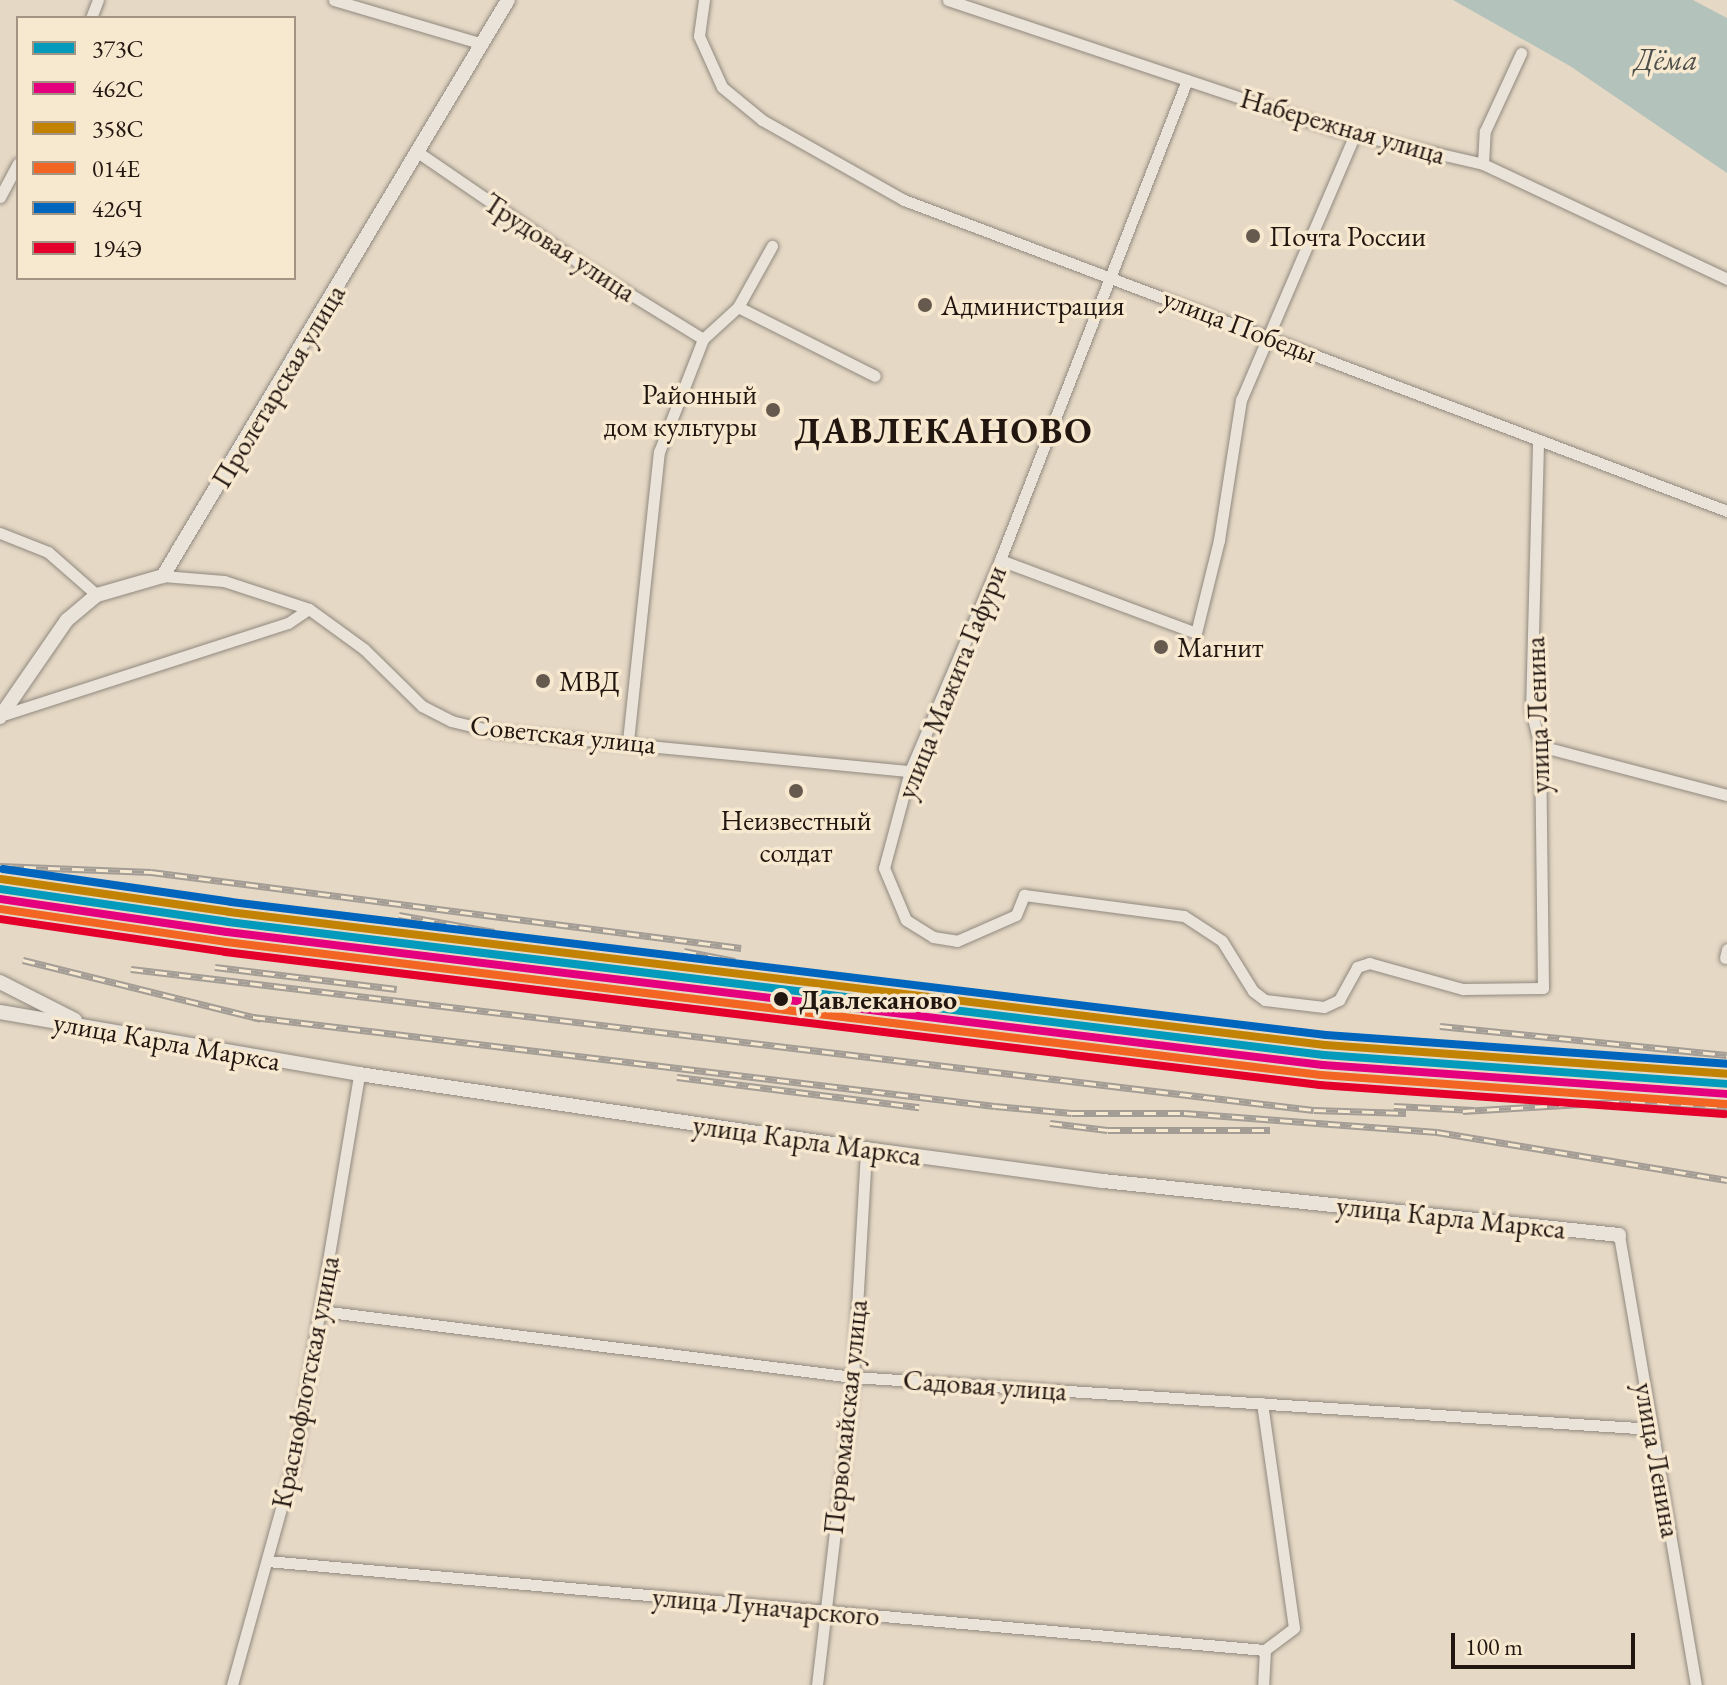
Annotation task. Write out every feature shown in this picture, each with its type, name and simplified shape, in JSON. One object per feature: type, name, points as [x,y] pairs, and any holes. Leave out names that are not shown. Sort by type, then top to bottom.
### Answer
[{"type":"street","points":[[334,0],[483,44]]},
{"type":"street","name":"Пролетарская улица","points":[[163,576],[508,0]]},
{"type":"street","name":"улица Победы","points":[[704,0],[699,36],[722,87],[762,120],[904,200],[1271,335],[1538,442],[1727,511]]},
{"type":"street","name":"Набережная улица","points":[[948,0],[1355,134],[1483,164],[1727,279]]},
{"type":"street","points":[[1483,164],[1485,131],[1521,53]]},
{"type":"street","name":"улица Мажита Гафури","points":[[1187,80],[1000,560],[910,771],[884,868],[906,920],[933,937],[974,937],[1016,915],[1024,895],[1184,916],[1222,941],[1253,991],[1265,1000],[1324,1007],[1339,1000],[1357,967],[1369,963],[1463,989],[1543,988]]},
{"type":"street","points":[[1000,560],[1196,633],[1219,540],[1241,400],[1355,134]]},
{"type":"street","name":"Трудовая улица","points":[[419,153],[578,262],[703,339]]},
{"type":"street","points":[[0,197],[16,167]]},
{"type":"street","points":[[628,741],[659,452],[703,339],[738,307],[772,246]]},
{"type":"street","points":[[738,307],[875,376]]},
{"type":"street","name":"улица Ленина","points":[[1538,442],[1531,711],[1540,746],[1543,988]]},
{"type":"street","points":[[0,533],[48,552],[97,595]]},
{"type":"street","points":[[3,716],[67,620],[97,595],[163,576]]},
{"type":"street","name":"Советская улица","points":[[163,576],[224,581],[309,609],[364,649],[422,706],[451,721],[492,731],[628,741],[910,771]]},
{"type":"street","points":[[3,716],[288,623],[309,609]]},
{"type":"street","points":[[1540,746],[1727,795]]},
{"type":"street","points":[[0,982],[89,1027]]},
{"type":"street","name":"улица Карла Маркса","points":[[0,1012],[359,1074],[866,1149],[1103,1181],[1619,1235]]},
{"type":"street","name":"Краснофлотская улица","points":[[232,1685],[295,1458],[359,1074]]},
{"type":"street","name":"Первомайская улица","points":[[817,1685],[853,1377],[866,1149]]},
{"type":"street","name":"улица Ленина","points":[[1619,1235],[1696,1685]]},
{"type":"street","name":"Садовая улица","points":[[321,1311],[853,1377],[1652,1429]]},
{"type":"street","points":[[1262,1403],[1294,1628],[1265,1650],[1263,1685]]},
{"type":"street","name":"улица Луначарского","points":[[267,1561],[1265,1650]]},
{"type":"water","name":"Дёма","points":[[1453,0],[1693,0],[1727,18],[1727,173],[1570,66]]},
{"type":"railway","points":[[0,866],[151,872],[741,948]]},
{"type":"railway","points":[[399,915],[494,932]]},
{"type":"railway","points":[[684,951],[735,961]]},
{"type":"railway","points":[[23,960],[261,1019]]},
{"type":"railway","points":[[215,967],[397,989]]},
{"type":"railway","points":[[131,969],[1314,1110],[1406,1113]]},
{"type":"railway","points":[[253,1017],[995,1106],[1072,1113],[1184,1113],[1437,1132],[1727,1180]]},
{"type":"railway","points":[[1440,1026],[1727,1055]]},
{"type":"railway","points":[[677,1077],[919,1107]]},
{"type":"railway","points":[[1463,1111],[1633,1101],[1727,1107]]},
{"type":"railway","points":[[1394,1106],[1474,1110]]},
{"type":"railway","points":[[1050,1123],[1108,1130],[1270,1130]]},
{"type":"transit line","name":"426Ч","points":[[3,869],[231,902],[1326,1035],[1727,1064]]},
{"type":"transit line","name":"358С","points":[[1,879],[229,912],[1325,1045],[1727,1074]]},
{"type":"transit line","name":"373C","points":[[0,889],[228,922],[1324,1055],[1727,1084]]},
{"type":"transit line","name":"462С","points":[[0,899],[227,932],[1323,1065],[1726,1094]]},
{"type":"transit line","name":"014Е","points":[[0,909],[226,942],[1321,1075],[1726,1104]]},
{"type":"transit line","name":"194Э","points":[[0,919],[225,952],[1320,1085],[1725,1114]]},
{"type":"place","name":"Почта России","points":[[1253,236]]},
{"type":"place","name":"Администрация","points":[[925,305]]},
{"type":"place","name":"Районный дом культуры","points":[[773,410]]},
{"type":"place","name":"Магнит","points":[[1161,647]]},
{"type":"place","name":"МВД","points":[[543,681]]},
{"type":"place","name":"Неизвестный солдат","points":[[796,791]]},
{"type":"place","name":"Давлеканово","points":[[781,999]]},
{"type":"district","name":"ДАВЛЕКАНОВО","points":[[944,431]]}]
